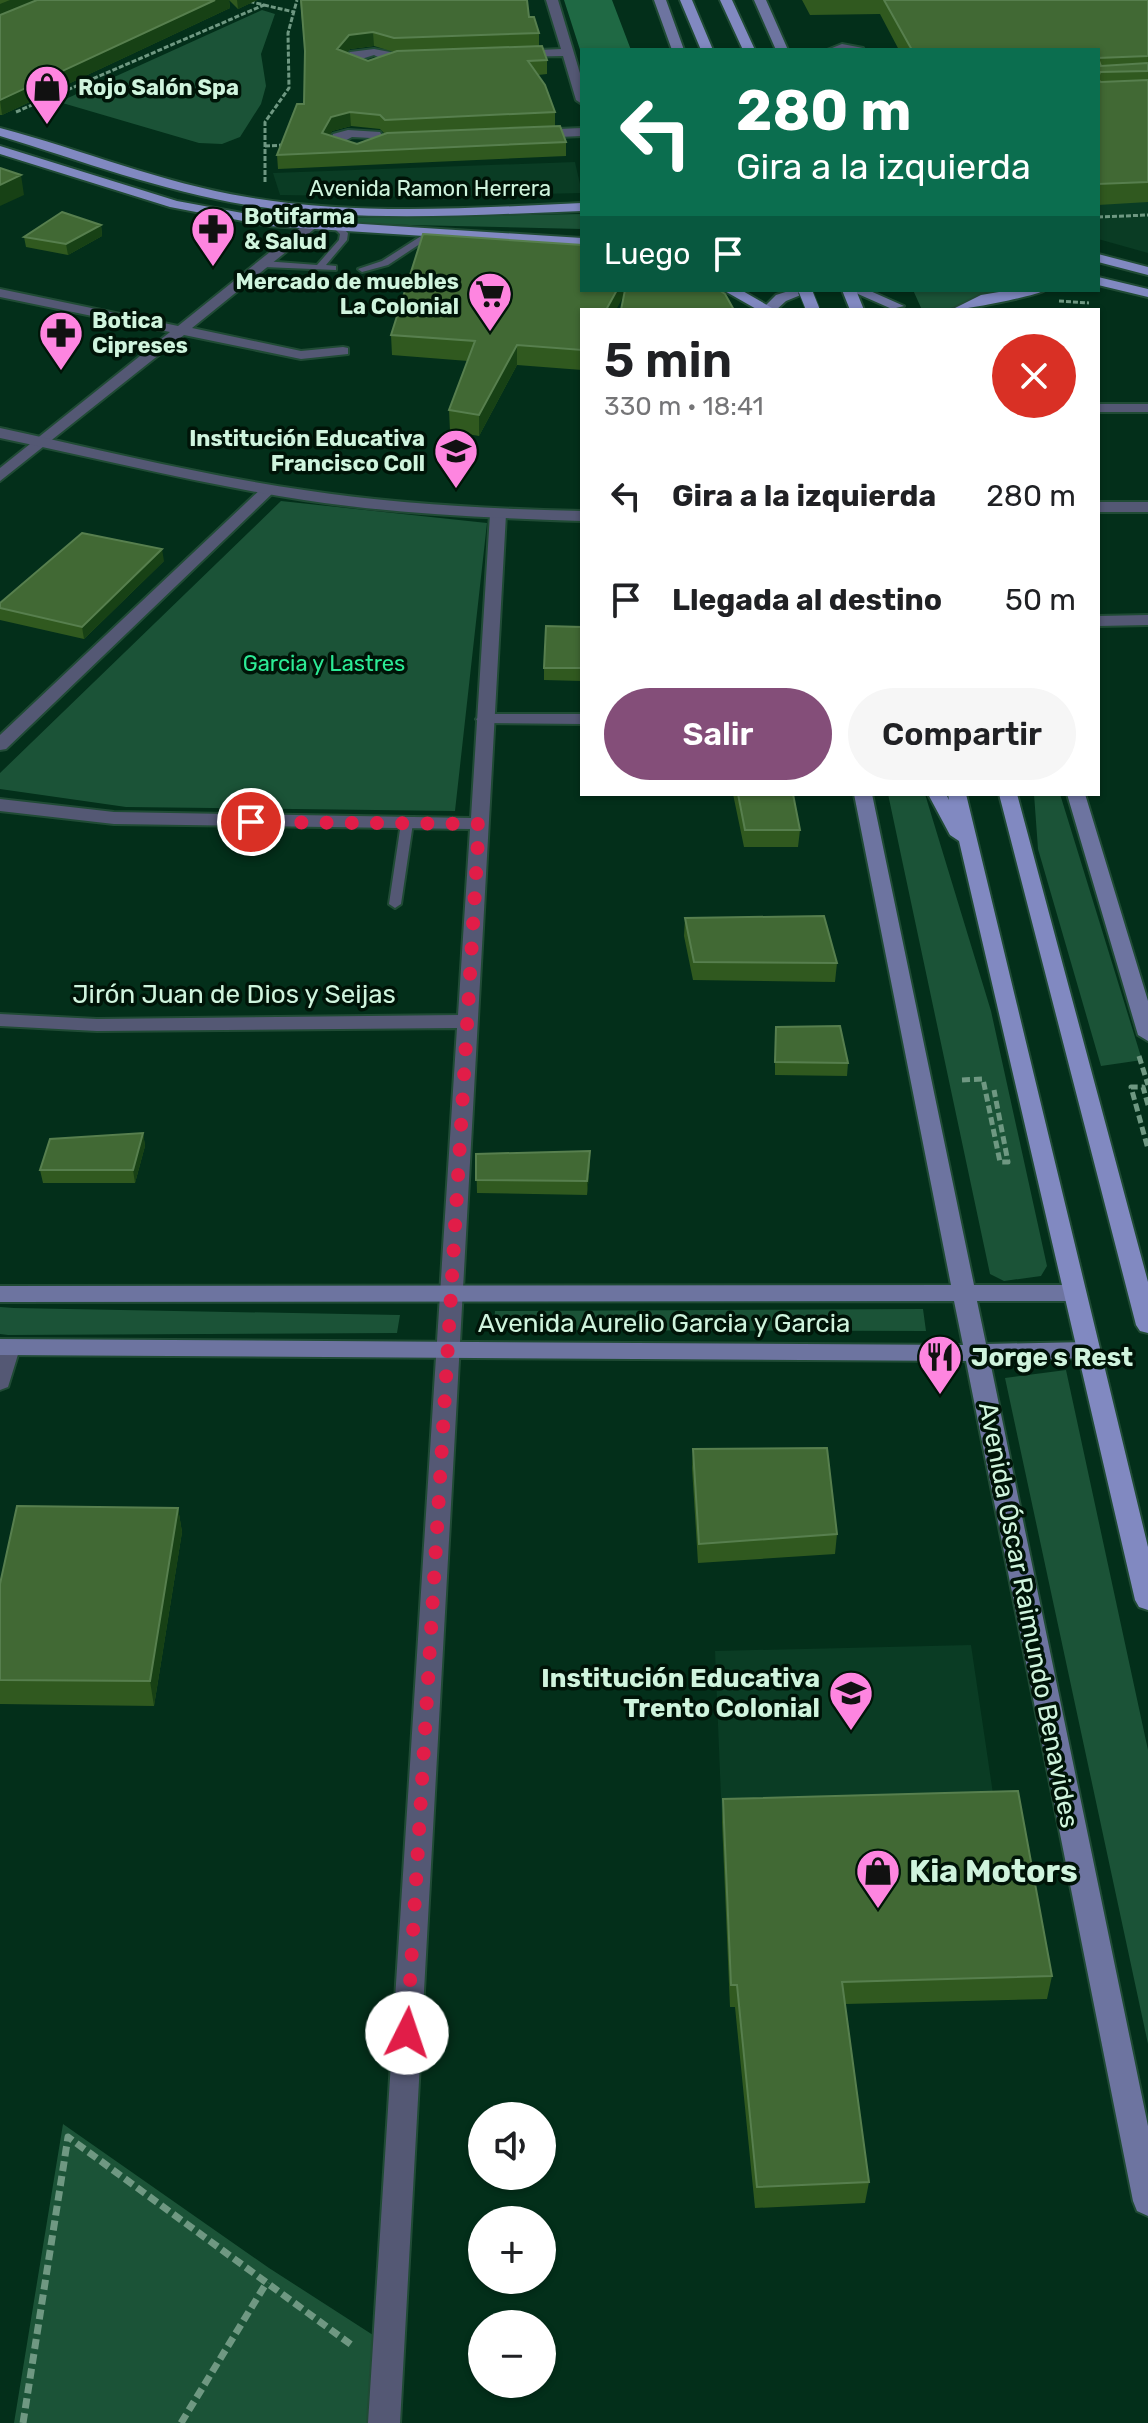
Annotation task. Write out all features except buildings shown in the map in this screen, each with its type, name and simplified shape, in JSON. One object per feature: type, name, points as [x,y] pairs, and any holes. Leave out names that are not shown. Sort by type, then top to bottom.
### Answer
[{"type":"main road","points":[[660,0],[677,48]]},
{"type":"main road","points":[[686,0],[706,48]]},
{"type":"main road","points":[[726,0],[748,48]]},
{"type":"main road","points":[[760,0],[781,48]]},
{"type":"main road","name":"Avenida Ramon Herrera","points":[[0,132],[199,192],[265,203],[367,212],[580,207]]},
{"type":"main road","name":"Avenida Ramon Herrera","points":[[0,150],[175,204],[311,226],[580,242]]},
{"type":"main road","points":[[1100,259],[1148,271]]},
{"type":"main road","points":[[1100,281],[1143,292]]},
{"type":"main road","points":[[734,292],[764,308]]},
{"type":"main road","points":[[767,308],[781,298],[799,292]]},
{"type":"main road","points":[[861,292],[898,308]]},
{"type":"main road","points":[[963,308],[986,298],[1025,292]]},
{"type":"main road","points":[[1098,296],[1143,292]]},
{"type":"main road","name":"Avenida Óscar Raimundo Benavides","points":[[863,796],[1148,2201]]},
{"type":"main road","points":[[938,796],[976,868]]},
{"type":"main road","points":[[958,796],[1148,1600]]},
{"type":"main road","points":[[1010,796],[1148,1325]]},
{"type":"main road","points":[[1077,796],[1148,1035]]},
{"type":"main road","name":"Avenida Aurelio Garcia y Garcia","points":[[0,1294],[451,1296],[1073,1293]]},
{"type":"main road","name":"Avenida Aurelio Garcia y Garcia","points":[[4,1348],[976,1353],[1087,1350]]},
{"type":"street","points":[[552,0],[580,93]]},
{"type":"street","points":[[509,55],[568,52]]},
{"type":"street","points":[[392,59],[406,58]]},
{"type":"street","points":[[520,135],[580,132]]},
{"type":"street","points":[[352,133],[376,135],[382,142],[378,148],[357,152],[336,149],[331,143],[337,137],[352,133]]},
{"type":"street","points":[[382,142],[397,141]]},
{"type":"street","points":[[0,476],[311,226]]},
{"type":"street","points":[[0,293],[301,355],[343,351]]},
{"type":"street","points":[[1100,408],[1148,408]]},
{"type":"street","points":[[0,433],[268,490],[498,514],[580,516]]},
{"type":"street","points":[[0,745],[268,490]]},
{"type":"street","points":[[1100,507],[1148,507]]},
{"type":"street","points":[[384,2423],[498,514]]},
{"type":"street","points":[[1100,621],[1148,620]]},
{"type":"street","points":[[485,719],[580,719]]},
{"type":"street","points":[[0,805],[114,818],[479,824]]},
{"type":"street","name":"Jirón Juan de Dios y Seijas","points":[[0,1020],[97,1025],[468,1021]]},
{"type":"street","points":[[0,1381],[4,1348]]},
{"type":"lane","points":[[319,268],[343,240],[344,233],[338,228]]},
{"type":"lane","points":[[362,269],[385,263],[429,234]]},
{"type":"lane","points":[[264,264],[333,268]]},
{"type":"lane","points":[[395,904],[407,823]]},
{"type":"path","points":[[244,0],[295,12]]},
{"type":"path","points":[[265,203],[265,122],[289,88],[288,33],[297,0]]},
{"type":"path","points":[[13,113],[264,5]]},
{"type":"path","points":[[265,146],[331,143]]},
{"type":"path","points":[[1100,217],[1148,215]]},
{"type":"path","points":[[1055,301],[1098,296]]},
{"type":"path","points":[[962,1080],[983,1079],[1000,1162],[1008,1162],[993,1090],[1001,1090],[1015,1161]]},
{"type":"path","points":[[1148,1105],[1143,1087],[1131,1087],[1148,1149]]},
{"type":"path","points":[[23,2423],[68,2137],[355,2347],[387,2379]]},
{"type":"path","points":[[181,2423],[267,2282]]},
{"type":"shaded area","points":[[564,0],[612,0],[630,48],[580,50]]},
{"type":"shaded area","points":[[1148,105],[1148,253],[1100,240],[1100,107]]},
{"type":"shaded area","points":[[575,162],[580,193],[414,197],[280,195],[273,173]]},
{"type":"shaded area","name":"Institución Educativa Trento Colonial","points":[[971,1645],[996,1814],[722,1822],[715,1651]]},
{"type":"green space","points":[[262,10],[275,14],[261,54],[266,86],[261,104],[240,137],[222,144],[199,143],[59,102]]},
{"type":"green space","points":[[580,214],[580,229],[322,223],[326,218]]},
{"type":"green space","points":[[914,292],[998,292],[952,308],[921,308]]},
{"type":"green space","name":"Garcia y Lastres","points":[[281,501],[487,523],[455,811],[126,807],[0,789],[0,773]]},
{"type":"green space","points":[[888,796],[926,796],[991,1011],[1047,1266],[1041,1276],[1004,1281],[990,1274]]},
{"type":"green space","points":[[1034,796],[1061,796],[1142,1060],[1101,1066],[1038,849]]},
{"type":"green space","points":[[0,1307],[400,1315],[397,1333],[8,1335],[0,1334]]},
{"type":"green space","points":[[923,1309],[926,1331],[493,1330],[495,1311]]},
{"type":"green space","points":[[1066,1370],[1148,1750],[1148,2044],[1005,1378]]},
{"type":"green space","points":[[63,2124],[269,2268],[373,2335],[368,2423],[14,2423]]},
{"type":"place","name":"Rojo Salón Spa","points":[[47,126]]},
{"type":"place","name":"Botifarma & Salud","points":[[213,268]]},
{"type":"place","name":"Mercado de muebles La Colonial","points":[[490,333]]},
{"type":"place","name":"Botica Cipreses","points":[[61,372]]},
{"type":"place","name":"Institución Educativa Francisco Coll","points":[[456,490]]},
{"type":"place","name":"Jorge s Rest","points":[[940,1396]]},
{"type":"place","name":"Institución Educativa Trento Colonial","points":[[851,1732]]},
{"type":"place","name":"Kia Motors","points":[[878,1910]]},
{"type":"route","points":[[251,822],[479,824],[407,2033]]}]
